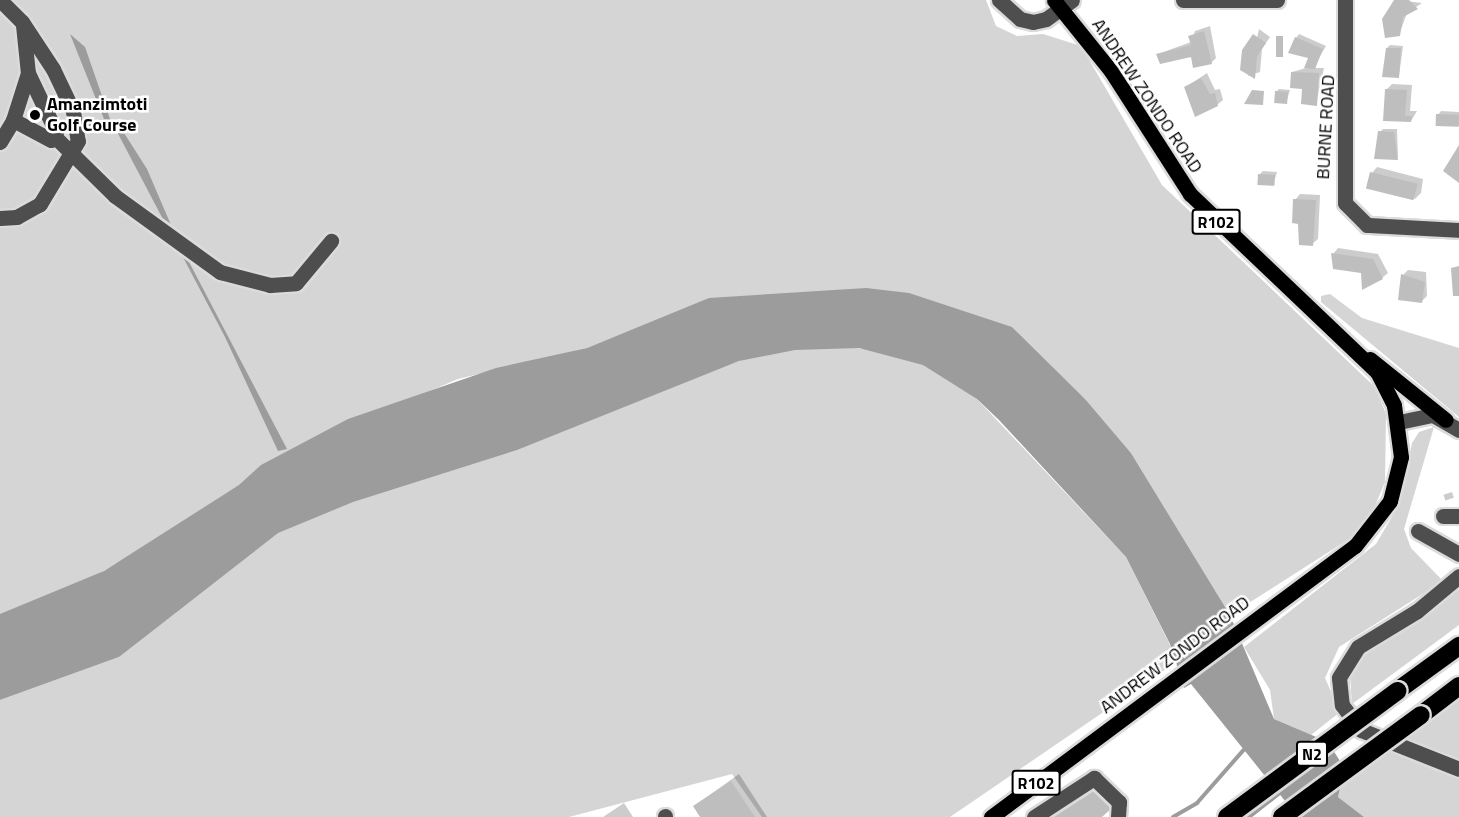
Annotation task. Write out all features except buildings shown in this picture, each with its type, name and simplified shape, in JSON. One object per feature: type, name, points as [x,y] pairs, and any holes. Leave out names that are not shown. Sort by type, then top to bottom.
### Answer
[{"type":"highway","name":"N2","points":[[1227,817],[1459,646]]},
{"type":"highway","name":"N2","points":[[1282,817],[1459,686]]},
{"type":"main road","name":"ANDREW ZONDO ROAD","points":[[991,817],[1355,546],[1381,516],[1398,480],[1399,422],[1387,387],[1364,357],[1190,194],[1111,71],[1063,3]]},
{"type":"main road","points":[[1364,357],[1393,373],[1446,420]]},
{"type":"street","points":[[0,0],[22,22],[73,111],[78,141],[73,157],[40,204],[17,217],[0,218]]},
{"type":"street","points":[[999,0],[1020,20],[1033,22],[1063,3]]},
{"type":"street","points":[[1183,0],[1277,0]]},
{"type":"street","name":"BURNE ROAD","points":[[1345,0],[1345,203],[1367,225],[1459,230]]},
{"type":"street","points":[[22,22],[28,73],[55,137],[73,157],[191,254],[235,277],[270,285],[296,283],[331,241]]},
{"type":"street","points":[[0,142],[13,120],[28,73]]},
{"type":"street","points":[[13,120],[47,141],[55,137]]},
{"type":"street","points":[[1399,422],[1422,415],[1446,420],[1459,430]]},
{"type":"street","points":[[1443,516],[1459,516]]},
{"type":"street","points":[[1418,531],[1459,554]]},
{"type":"street","points":[[1459,576],[1417,611],[1358,647],[1339,678],[1342,705],[1361,730],[1459,769]]},
{"type":"street","points":[[1034,817],[1094,778],[1119,802],[1118,817]]},
{"type":"shaded area","points":[[0,0],[986,0],[996,26],[1017,36],[1043,34],[1081,46],[1162,185],[1375,387],[1386,414],[1385,482],[1375,506],[1349,539],[1230,615],[1131,453],[1086,400],[1012,333],[650,323],[587,348],[458,379],[336,431],[64,595],[0,617]]},
{"type":"shaded area","points":[[70,34],[85,47],[110,119],[119,125],[147,169],[177,239],[287,449],[278,451],[225,337],[115,128],[84,128],[81,123],[104,119]]},
{"type":"shaded area","points":[[866,288],[909,293],[1012,327],[1086,400],[1131,453],[1230,615],[1274,719],[1328,742],[1345,769],[1338,797],[1364,817],[1298,817],[1191,684],[1184,688],[1170,644],[1126,557],[999,420],[977,399],[923,365],[859,348],[795,350],[739,361],[517,450],[353,502],[278,533],[119,657],[0,700],[0,614],[104,571],[239,485],[261,465],[348,419],[496,368],[587,348],[709,298]]},
{"type":"shaded area","points":[[1330,294],[1362,318],[1459,348],[1459,417],[1321,302],[1321,296]]},
{"type":"shaded area","points":[[834,345],[896,353],[944,373],[977,399],[1126,557],[1178,661],[950,817],[762,817],[732,774],[569,817],[0,817],[0,700],[119,657],[287,521],[773,349]]},
{"type":"shaded area","points":[[1434,427],[1404,529],[1411,548],[1443,581],[1339,647],[1325,678],[1340,712],[1311,735],[1274,719],[1270,690],[1244,647],[1376,544],[1400,503],[1412,443],[1419,432]]},
{"type":"shaded area","points":[[1459,590],[1459,625],[1352,704],[1350,676],[1362,655]]},
{"type":"shaded area","points":[[1459,699],[1459,817],[1364,817],[1338,797],[1341,787]]},
{"type":"waterway","points":[[1173,817],[1197,803],[1247,746]]},
{"type":"waterway","points":[[1249,817],[1281,792]]},
{"type":"place","name":"Amanzimtoti Golf Course","points":[[35,115]]}]
